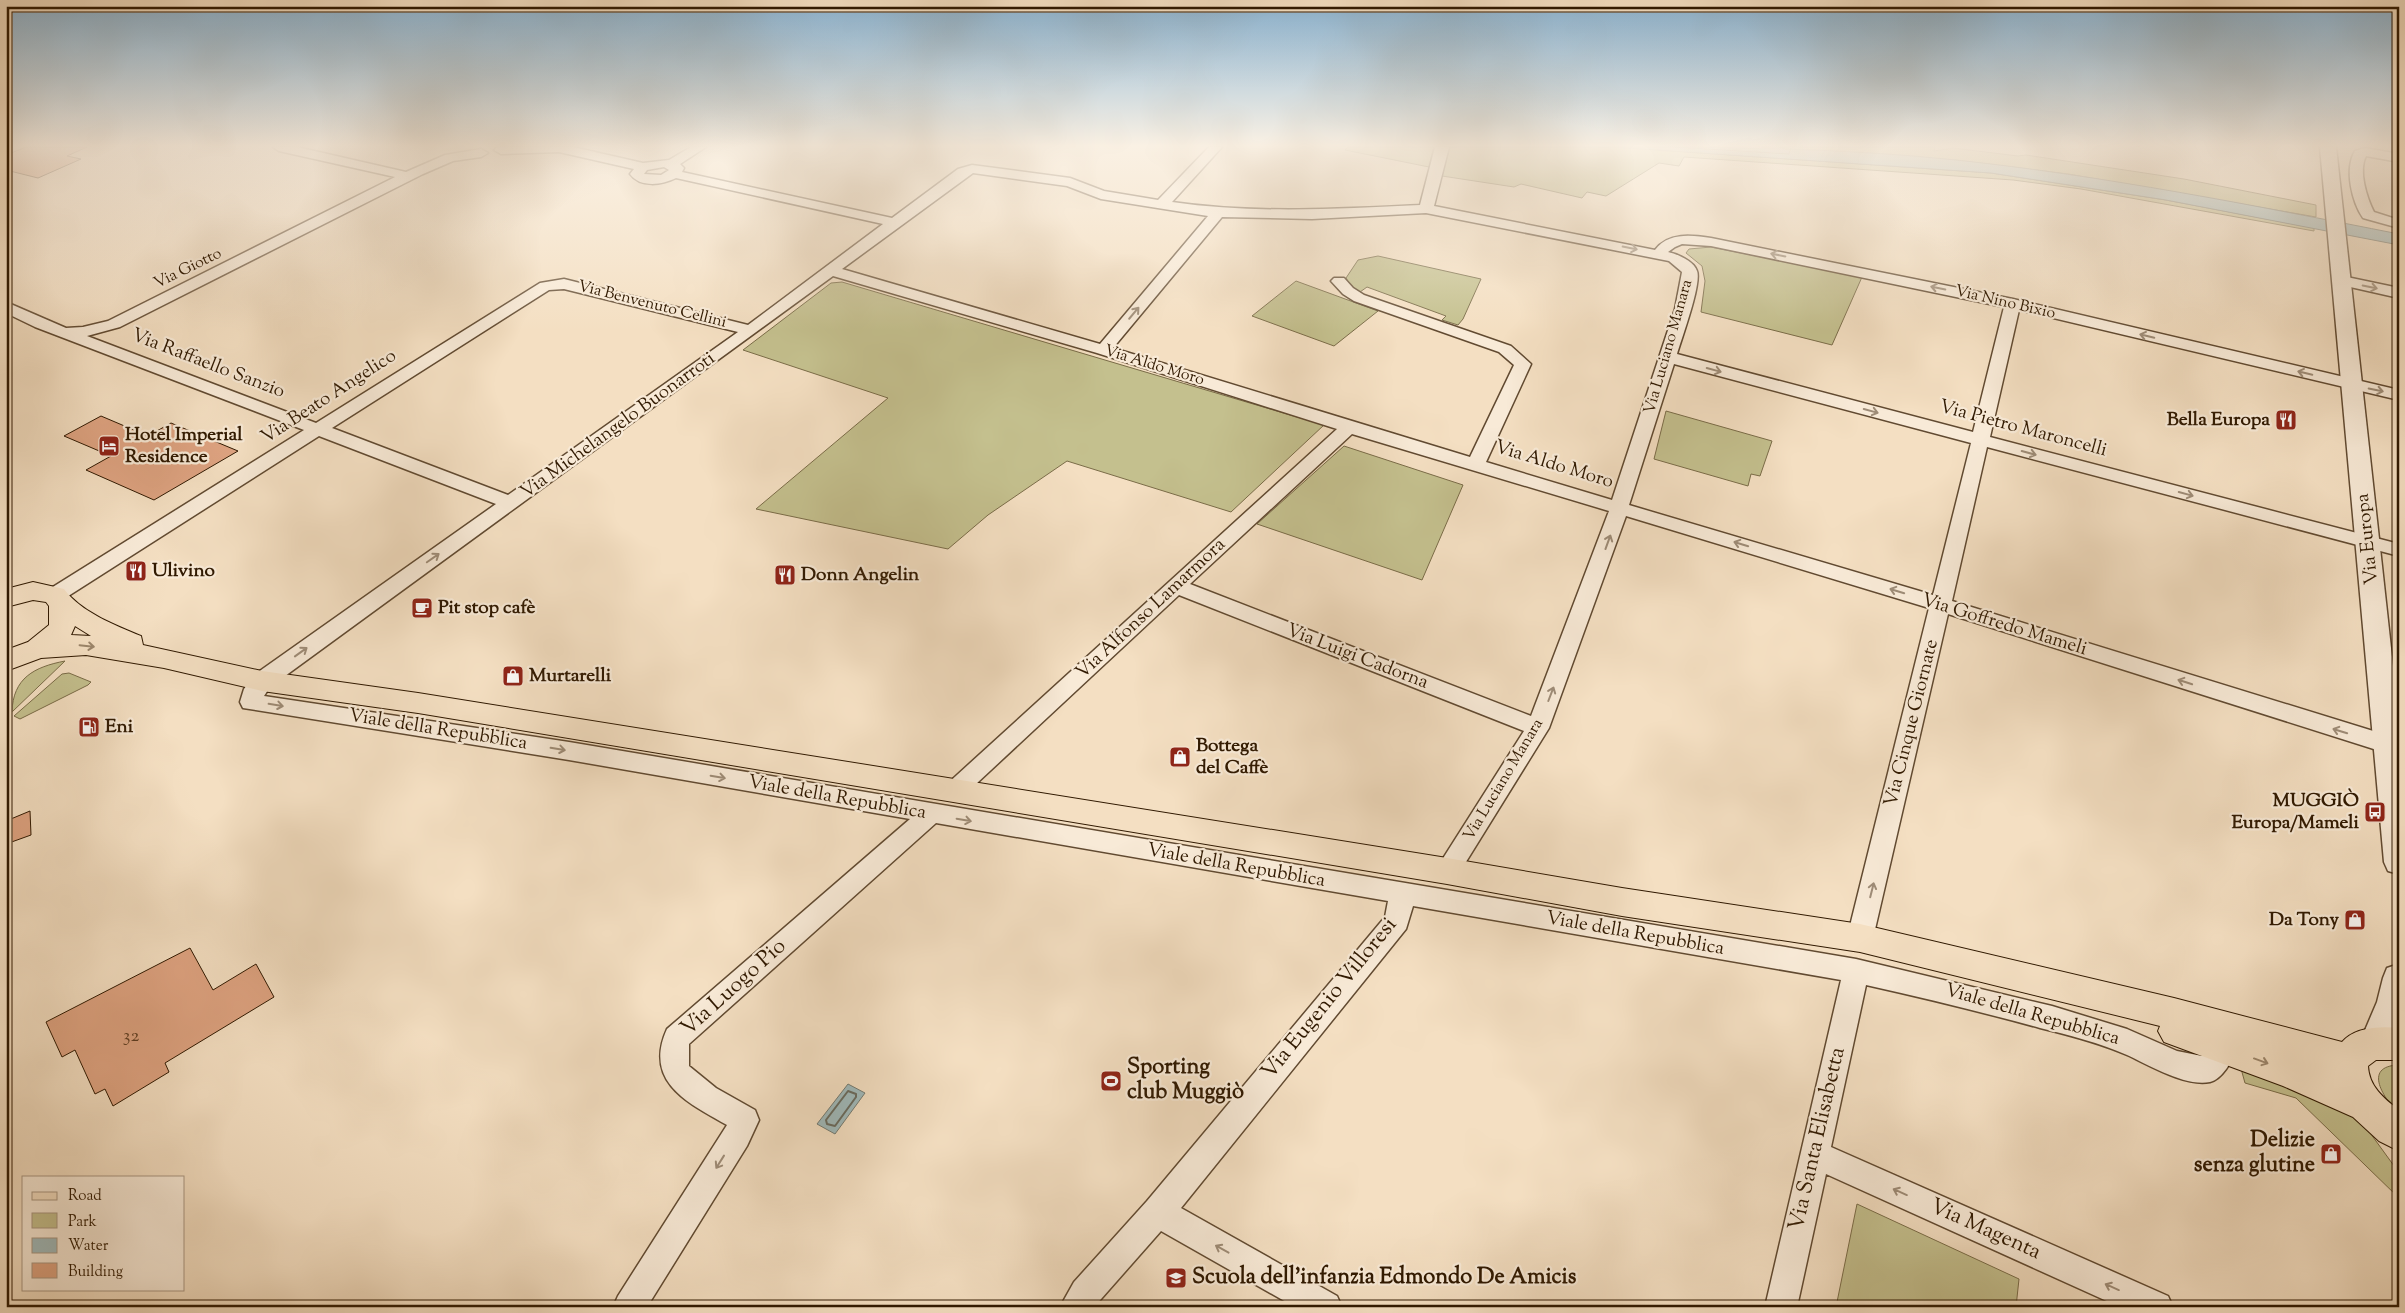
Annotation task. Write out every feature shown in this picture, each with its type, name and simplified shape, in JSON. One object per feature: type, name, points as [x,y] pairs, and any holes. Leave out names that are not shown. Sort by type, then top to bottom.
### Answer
[{"type":"main road","points":[[6,661],[38,649],[60,631],[62,626],[58,600],[46,592],[12,593]]},
{"type":"main road","name":"Viale della Repubblica","points":[[58,600],[101,630],[164,658]]},
{"type":"main road","name":"Viale della Repubblica","points":[[38,649],[86,645],[164,658],[262,681],[418,703],[1447,871],[1622,902],[1860,938],[2174,1014],[2375,1049]]},
{"type":"main road","name":"Viale della Repubblica","points":[[1999,973],[2224,1048],[2292,1073],[2365,1104]]},
{"type":"main road","points":[[2375,1049],[2350,1074],[2355,1089],[2365,1104],[2383,1122],[2399,1133]]},
{"type":"street","name":"Via Giotto","points":[[57,329],[83,332],[114,324],[343,208]]},
{"type":"street","points":[[835,208],[896,223]]},
{"type":"street","name":"Via Michelangelo Buonarroti","points":[[262,681],[751,330],[915,208]]},
{"type":"street","name":"Via Luciano Manara","points":[[1188,208],[1218,212],[1312,215],[1426,209],[1660,254],[1674,258],[1690,271],[1682,309],[1620,507],[1538,728],[1447,871]]},
{"type":"street","name":"Via Europa","points":[[2334,208],[2368,542],[2393,747],[2399,862]]},
{"type":"street","points":[[2365,208],[2368,215],[2382,221],[2399,224]]},
{"type":"street","points":[[1103,350],[1218,212]]},
{"type":"street","name":"Via Nino Bixio","points":[[1660,254],[1670,243],[1687,239],[1711,242],[2013,304],[2399,396]]},
{"type":"street","name":"Via Aldo Moro","points":[[831,271],[1103,350],[1349,427],[1620,507]]},
{"type":"street","name":"Via Aldo Moro","points":[[1339,281],[1348,291],[1359,298],[1505,349],[1523,364],[1476,464]]},
{"type":"street","points":[[2342,281],[2399,293]]},
{"type":"street","name":"Via Benvenuto Cellini","points":[[552,285],[564,284],[751,330]]},
{"type":"street","name":"Via Beato Angelico","points":[[58,600],[319,429],[540,288],[552,285]]},
{"type":"street","name":"Via Cinque Giornate","points":[[1860,938],[1942,605],[2013,304]]},
{"type":"street","name":"Via Raffaello Sanzio","points":[[6,307],[14,314],[511,503]]},
{"type":"street","name":"Via Raffaello Sanzio","points":[[114,324],[105,334],[104,339],[114,351]]},
{"type":"street","name":"Via Pietro Maroncelli","points":[[1667,357],[2399,550]]},
{"type":"street","name":"Via Alfonso Lamarmora","points":[[954,791],[1349,427]]},
{"type":"street","name":"Via Goffredo Mameli","points":[[1620,507],[1942,605],[2393,747]]},
{"type":"street","name":"Via Luigi Cadorna","points":[[1175,586],[1538,728]]},
{"type":"street","name":"Viale della Repubblica","points":[[262,681],[255,689],[251,702],[569,750],[1402,895],[1856,971],[1981,998],[2118,1038],[2166,1059],[2199,1070],[2209,1069],[2224,1048]]},
{"type":"street","name":"Via Luogo Pio","points":[[629,1307],[737,1136],[745,1120],[696,1091],[675,1070],[674,1054],[678,1038],[932,814]]},
{"type":"street","name":"Via Eugenio Villoresi","points":[[1076,1307],[1085,1293],[1158,1212],[1397,921],[1402,895]]},
{"type":"street","name":"Via Santa Elisabetta","points":[[1781,1307],[1856,971]]},
{"type":"street","points":[[2375,1049],[2394,1002],[2399,978]]},
{"type":"street","name":"Via Magenta","points":[[1814,1154],[2157,1307]]},
{"type":"street","points":[[1158,1212],[1326,1307]]},
{"type":"green space","points":[[2188,208],[2210,208],[2314,228],[2314,231]]},
{"type":"green space","points":[[2266,208],[2316,208],[2316,217]]},
{"type":"green space","points":[[1711,247],[1862,277],[1832,345],[1701,312],[1705,281],[1702,266],[1686,253],[1689,249]]},
{"type":"green space","points":[[1378,256],[1481,279],[1463,319],[1458,325],[1442,320],[1446,316],[1367,287],[1360,292],[1351,287],[1346,278],[1358,260]]},
{"type":"green space","points":[[1296,281],[1378,311],[1334,346],[1252,316]]},
{"type":"green space","points":[[842,282],[1324,425],[1231,512],[1067,461],[988,515],[948,549],[756,509],[888,398],[743,350],[831,283]]},
{"type":"green space","points":[[1666,411],[1772,441],[1760,476],[1751,474],[1748,486],[1654,459]]},
{"type":"green space","points":[[1344,446],[1463,485],[1422,580],[1257,524]]},
{"type":"green space","points":[[65,661],[12,712],[16,691],[27,676],[44,667]]},
{"type":"green space","points":[[69,673],[91,682],[20,719],[14,716],[62,674]]},
{"type":"green space","points":[[2240,1065],[2352,1108],[2397,1170],[2399,1175],[2399,1198],[2296,1098],[2245,1083]]},
{"type":"green space","points":[[2399,1065],[2399,1114],[2383,1093],[2379,1077],[2381,1071],[2388,1067]]},
{"type":"green space","points":[[1857,1204],[2019,1279],[2016,1307],[1836,1307]]},
{"type":"water","points":[[2209,208],[2268,208],[2289,212],[2399,234],[2399,245]]},
{"type":"water","points":[[848,1084],[865,1093],[835,1134],[817,1124]]},
{"type":"building","points":[[101,416],[148,436],[171,423],[238,451],[154,500],[86,470],[111,456],[64,436]]},
{"type":"building","points":[[30,811],[31,835],[6,844],[6,821]]},
{"type":"building","points":[[190,948],[213,990],[256,964],[274,997],[165,1063],[169,1072],[113,1106],[105,1089],[95,1094],[75,1050],[62,1057],[46,1022]]},
{"type":"place","name":"Bella Europa","points":[[2286,420]]},
{"type":"place","name":"Hotel Imperial Residence","points":[[109,446]]},
{"type":"place","name":"Ulivino","points":[[136,571]]},
{"type":"place","name":"Donn Angelin","points":[[785,575]]},
{"type":"place","name":"Pit stop cafè","points":[[422,608]]},
{"type":"place","name":"Murtarelli","points":[[513,676]]},
{"type":"place","name":"Eni","points":[[89,727]]},
{"type":"place","name":"Bottega del Caffè","points":[[1180,757]]},
{"type":"place","name":"MUGGIÒ Europa/Mameli","points":[[2375,812]]},
{"type":"place","name":"Da Tony","points":[[2355,920]]},
{"type":"place","name":"Sporting club Muggiò","points":[[1111,1081]]},
{"type":"place","name":"Delizie senza glutine","points":[[2331,1154]]},
{"type":"place","name":"Scuola dell'infanzia Edmondo De Amicis","points":[[1176,1278]]}]
